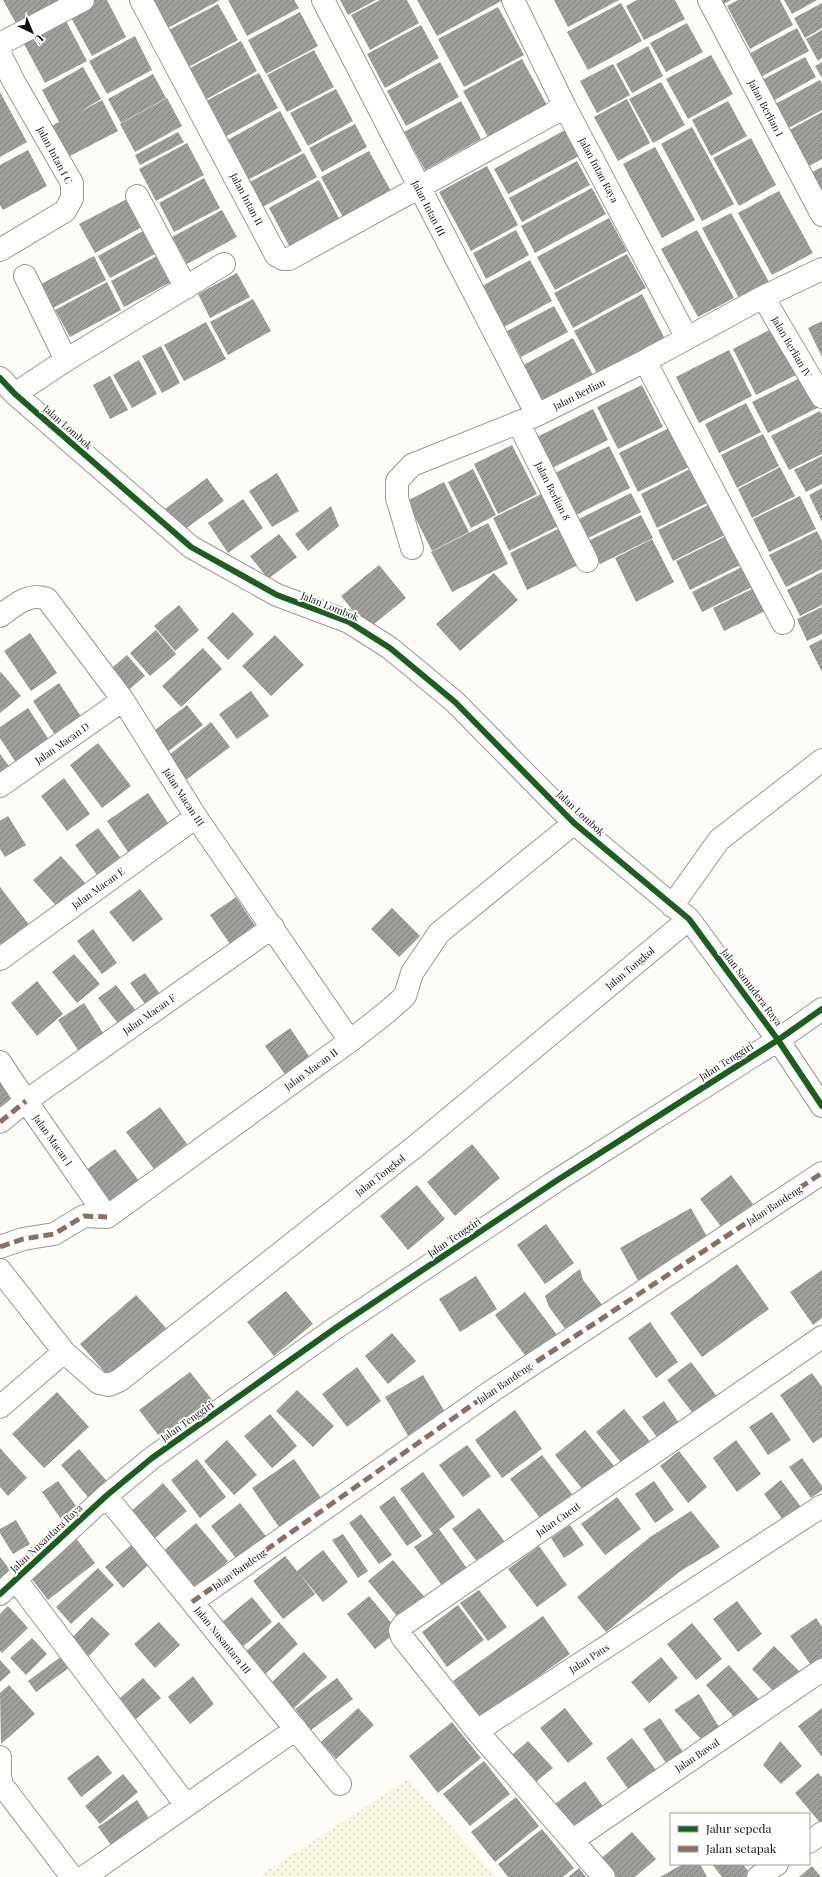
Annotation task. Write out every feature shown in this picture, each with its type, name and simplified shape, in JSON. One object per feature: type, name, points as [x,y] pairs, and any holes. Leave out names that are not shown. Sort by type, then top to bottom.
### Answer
[{"type":"street","points":[[0,44],[82,0]]},
{"type":"street","name":"Jalan Intan II","points":[[141,0],[276,255],[283,259],[289,260],[418,187]]},
{"type":"street","name":"Jalan Intan III","points":[[323,0],[418,187],[527,418]]},
{"type":"street","name":"Jalan Intan Raya","points":[[513,0],[565,107],[688,338]]},
{"type":"street","name":"Jalan Berlian I","points":[[709,0],[822,216]]},
{"type":"street","name":"Jalan Intan I C","points":[[0,250],[65,211],[72,198],[72,183],[14,82],[3,66]]},
{"type":"street","points":[[418,187],[565,107]]},
{"type":"street","points":[[137,196],[186,288]]},
{"type":"street","points":[[15,394],[66,360],[224,264]]},
{"type":"street","name":"Jalan Berlian","points":[[412,548],[397,498],[397,480],[412,465],[527,418],[645,361],[763,297],[822,269]]},
{"type":"street","points":[[25,276],[66,360]]},
{"type":"street","name":"Jalan Berlian IV","points":[[763,297],[822,397]]},
{"type":"street","points":[[645,361],[783,623]]},
{"type":"street","name":"Jalan Lombok","points":[[0,378],[15,394],[191,547],[276,595],[349,622],[390,648],[455,702],[574,823],[680,913]]},
{"type":"street","name":"Jalan Berlian 8","points":[[527,418],[587,561]]},
{"type":"street","name":"Jalan Macan III","points":[[0,616],[21,601],[38,595],[47,599],[123,700],[196,817],[350,1041]]},
{"type":"street","name":"Jalan Macan D","points":[[0,786],[123,700]]},
{"type":"street","points":[[680,913],[719,840],[822,760]]},
{"type":"street","name":"Jalan Macan E","points":[[0,959],[196,817]]},
{"type":"street","name":"Jalan Macan II","points":[[108,1217],[350,1041],[387,1012],[405,996],[412,973],[439,934],[574,823]]},
{"type":"street","name":"Jalan Samudera Raya","points":[[680,913],[778,1040],[822,1106]]},
{"type":"street","name":"Jalan Tongkol","points":[[0,1270],[64,1352],[99,1383],[109,1385],[120,1380],[417,1145],[680,913]]},
{"type":"street","name":"Jalan Macan F","points":[[0,1122],[26,1101],[273,927]]},
{"type":"street","name":"Jalan Tenggiri","points":[[106,1496],[152,1458],[337,1327],[556,1181],[778,1040],[822,1009]]},
{"type":"street","name":"Jalan Macan I","points":[[0,1062],[108,1217]]},
{"type":"street","name":"Jalan Bandeng","points":[[192,1602],[492,1391],[822,1173]]},
{"type":"street","points":[[0,1247],[54,1234],[84,1216],[108,1217]]},
{"type":"street","name":"Jalan Cucut","points":[[477,1731],[402,1637],[400,1630],[403,1625],[822,1337]]},
{"type":"street","points":[[0,1407],[64,1352]]},
{"type":"street","name":"Jalan Nusantara Raya","points":[[0,1594],[106,1496]]},
{"type":"street","name":"Jalan Nusantara III","points":[[106,1496],[340,1784]]},
{"type":"street","name":"Jalan Paus","points":[[477,1731],[822,1506]]},
{"type":"street","points":[[16,1580],[186,1805]]},
{"type":"street","name":"Jalan Bawal","points":[[573,1840],[822,1670]]},
{"type":"street","points":[[84,1877],[296,1730]]},
{"type":"street","points":[[477,1731],[604,1877]]},
{"type":"street","points":[[0,1757],[0,1776],[2,1785],[72,1877]]},
{"type":"street","points":[[810,1841],[822,1833]]},
{"type":"street","points":[[758,1877],[776,1865]]},
{"type":"shaded area","points":[[408,1779],[496,1877],[258,1877]]},
{"type":"building","points":[[3,0],[64,0],[17,25]]},
{"type":"building","points":[[94,0],[107,0],[126,37],[92,56],[69,14]]},
{"type":"building","points":[[147,0],[220,0],[164,30]]},
{"type":"building","points":[[228,0],[294,0],[299,8],[247,36]]},
{"type":"building","points":[[340,0],[376,0],[348,15]]},
{"type":"building","points":[[380,0],[407,0],[419,23],[370,50],[351,15]]},
{"type":"building","points":[[417,0],[503,0],[437,36]]},
{"type":"building","points":[[554,0],[619,0],[568,27]]},
{"type":"building","points":[[637,0],[675,0],[685,19],[644,40],[626,6]]},
{"type":"building","points":[[720,0],[731,0],[722,5]]},
{"type":"building","points":[[738,0],[780,0],[793,25],[750,49],[727,6]]},
{"type":"building","points":[[784,0],[817,0],[792,14]]},
{"type":"building","points":[[621,3],[642,41],[588,70],[567,32]]},
{"type":"building","points":[[822,3],[822,28],[805,38],[794,18]]},
{"type":"building","points":[[218,4],[238,40],[185,69],[165,32]]},
{"type":"building","points":[[498,7],[524,55],[464,87],[438,39]]},
{"type":"building","points":[[300,12],[318,46],[266,74],[248,40]]},
{"type":"building","points":[[65,19],[87,61],[45,83],[23,42]]},
{"type":"building","points":[[687,23],[703,52],[666,72],[650,43]]},
{"type":"building","points":[[421,25],[439,58],[385,88],[367,54]]},
{"type":"building","points":[[797,28],[809,51],[757,79],[745,56]]},
{"type":"building","points":[[822,30],[822,58],[818,61],[806,39]]},
{"type":"building","points":[[135,36],[152,70],[107,94],[89,61]]},
{"type":"building","points":[[241,41],[257,71],[205,100],[188,69]]},
{"type":"building","points":[[648,46],[663,76],[632,93],[616,64]]},
{"type":"building","points":[[314,50],[334,87],[287,112],[267,75]]},
{"type":"building","points":[[711,55],[733,94],[688,119],[666,79]]},
{"type":"building","points":[[805,57],[816,77],[771,102],[760,81]]},
{"type":"building","points":[[522,59],[548,107],[489,139],[463,91]]},
{"type":"building","points":[[440,62],[459,97],[406,126],[387,91]]},
{"type":"building","points":[[822,62],[822,78],[815,66]]},
{"type":"building","points":[[613,64],[630,95],[597,113],[580,81]]},
{"type":"building","points":[[83,67],[101,99],[78,113],[102,100],[118,131],[68,157],[52,126],[59,122],[42,90]]},
{"type":"building","points":[[259,73],[278,108],[225,137],[206,101]]},
{"type":"building","points":[[153,74],[166,98],[121,123],[108,99]]},
{"type":"building","points":[[820,80],[822,84],[822,110],[783,131],[770,107]]},
{"type":"building","points":[[661,82],[685,125],[653,143],[629,99]]},
{"type":"building","points":[[336,89],[353,121],[308,146],[290,113]]},
{"type":"building","points":[[0,92],[27,142],[0,157]]},
{"type":"building","points":[[167,98],[182,126],[135,152],[120,124]]},
{"type":"building","points":[[627,99],[650,143],[618,161],[594,117]]},
{"type":"building","points":[[461,101],[481,139],[425,170],[404,132]]},
{"type":"building","points":[[728,101],[747,136],[711,156],[692,120]]},
{"type":"building","points":[[280,111],[302,151],[244,182],[222,143]]},
{"type":"building","points":[[822,112],[822,159],[804,169],[784,133]]},
{"type":"building","points":[[355,124],[367,147],[322,172],[309,148]]},
{"type":"building","points":[[692,127],[734,204],[702,221],[661,144]]},
{"type":"building","points":[[565,130],[579,156],[508,194],[494,169]]},
{"type":"building","points":[[178,132],[184,142],[140,165],[135,155]]},
{"type":"building","points":[[751,138],[776,185],[739,206],[713,158]]},
{"type":"building","points":[[187,143],[204,175],[156,201],[139,169]]},
{"type":"building","points":[[655,147],[695,220],[662,238],[623,164]]},
{"type":"building","points":[[28,150],[47,186],[3,210],[0,205],[0,165]]},
{"type":"building","points":[[369,151],[392,193],[344,219],[321,177]]},
{"type":"building","points":[[304,153],[317,177],[259,209],[246,184]]},
{"type":"building","points":[[577,161],[590,185],[522,222],[509,198]]},
{"type":"building","points":[[487,166],[518,225],[471,251],[439,192]]},
{"type":"building","points":[[822,167],[822,195],[810,173]]},
{"type":"building","points":[[204,178],[220,208],[174,232],[159,203]]},
{"type":"building","points":[[319,180],[343,226],[293,253],[269,208]]},
{"type":"building","points":[[592,188],[606,214],[535,253],[521,226]]},
{"type":"building","points":[[779,191],[813,253],[772,275],[738,213]]},
{"type":"building","points":[[127,199],[142,227],[95,253],[79,224]]},
{"type":"building","points":[[222,210],[237,237],[187,264],[172,237]]},
{"type":"building","points":[[731,213],[769,282],[739,298],[702,228]]},
{"type":"building","points":[[609,218],[627,251],[555,290],[537,257]]},
{"type":"building","points":[[516,230],[529,255],[486,279],[473,253]]},
{"type":"building","points":[[697,230],[734,298],[698,317],[661,249]]},
{"type":"building","points":[[143,231],[155,254],[110,278],[98,256]]},
{"type":"building","points":[[164,252],[178,278],[124,307],[111,281]]},
{"type":"building","points":[[627,254],[646,288],[573,328],[554,293]]},
{"type":"building","points":[[94,256],[106,280],[51,309],[39,285]]},
{"type":"building","points":[[530,260],[552,301],[504,327],[482,286]]},
{"type":"building","points":[[237,273],[250,297],[210,318],[198,294]]},
{"type":"building","points":[[107,282],[121,310],[70,337],[55,310]]},
{"type":"building","points":[[642,294],[665,339],[598,375],[574,331]]},
{"type":"building","points":[[253,299],[271,331],[228,355],[210,322]]},
{"type":"building","points":[[554,306],[568,332],[521,357],[507,331]]},
{"type":"building","points":[[822,321],[822,357],[808,328]]},
{"type":"building","points":[[206,322],[226,359],[184,381],[164,345]]},
{"type":"building","points":[[779,325],[802,372],[756,395],[733,349]]},
{"type":"building","points":[[573,338],[594,377],[539,407],[518,368]]},
{"type":"building","points":[[161,346],[180,383],[162,393],[142,356]]},
{"type":"building","points":[[729,350],[752,396],[699,423],[676,377]]},
{"type":"building","points":[[139,360],[157,394],[132,408],[113,375]]},
{"type":"building","points":[[110,376],[128,410],[110,419],[93,385]]},
{"type":"building","points":[[804,376],[819,407],[768,433],[752,402]]},
{"type":"building","points":[[642,385],[663,427],[618,449],[597,407]]},
{"type":"building","points":[[746,403],[761,432],[719,453],[705,424]]},
{"type":"building","points":[[593,409],[608,440],[550,469],[535,438]]},
{"type":"building","points":[[820,411],[822,415],[822,454],[789,470],[771,436]]},
{"type":"building","points":[[673,426],[693,465],[638,492],[619,453]]},
{"type":"building","points":[[763,434],[779,466],[737,488],[721,455]]},
{"type":"building","points":[[512,445],[537,494],[498,514],[474,464]]},
{"type":"building","points":[[609,446],[630,488],[574,516],[553,474]]},
{"type":"building","points":[[822,456],[822,484],[806,492],[794,470]]},
{"type":"building","points":[[780,467],[795,496],[752,518],[738,489]]},
{"type":"building","points":[[692,468],[709,502],[657,528],[641,494]]},
{"type":"building","points":[[473,469],[496,515],[471,528],[448,482]]},
{"type":"building","points":[[277,473],[299,511],[272,527],[249,491]]},
{"type":"building","points":[[207,478],[224,501],[181,532],[165,509]]},
{"type":"building","points":[[444,482],[469,532],[432,551],[407,501]]},
{"type":"building","points":[[822,488],[822,522],[809,495]]},
{"type":"building","points":[[543,493],[560,525],[509,551],[493,518]]},
{"type":"building","points":[[631,493],[641,512],[586,539],[577,520]]},
{"type":"building","points":[[800,496],[816,529],[769,552],[753,519]]},
{"type":"building","points":[[243,499],[263,528],[228,553],[208,523]]},
{"type":"building","points":[[716,501],[731,532],[673,561],[658,530]]},
{"type":"building","points":[[331,506],[339,526],[308,551],[295,534]]},
{"type":"building","points":[[641,515],[653,538],[600,564],[588,541]]},
{"type":"building","points":[[488,523],[508,564],[452,592],[431,552]]},
{"type":"building","points":[[562,527],[580,564],[527,590],[510,553]]},
{"type":"building","points":[[817,531],[822,541],[822,569],[786,587],[769,555]]},
{"type":"building","points":[[732,533],[746,562],[690,590],[676,561]]},
{"type":"building","points":[[279,534],[297,557],[268,579],[250,556]]},
{"type":"building","points":[[652,539],[674,582],[636,602],[615,558]]},
{"type":"building","points":[[379,565],[406,598],[368,629],[341,596]]},
{"type":"building","points":[[746,565],[756,585],[702,612],[692,592]]},
{"type":"building","points":[[822,572],[822,605],[800,616],[787,590]]},
{"type":"building","points":[[494,573],[518,600],[460,651],[436,624]]},
{"type":"building","points":[[756,587],[767,610],[724,631],[713,608]]},
{"type":"building","points":[[179,605],[199,630],[175,651],[154,626]]},
{"type":"building","points":[[822,607],[822,634],[807,641],[797,619]]},
{"type":"building","points":[[233,612],[254,634],[228,660],[207,638]]},
{"type":"building","points":[[156,630],[176,654],[150,676],[130,653]]},
{"type":"building","points":[[30,633],[57,673],[31,691],[4,651]]},
{"type":"building","points":[[275,635],[304,665],[271,696],[242,666]]},
{"type":"building","points":[[822,639],[822,672],[809,646]]},
{"type":"building","points":[[203,648],[222,669],[181,707],[162,686]]},
{"type":"building","points":[[127,655],[145,676],[124,694],[106,673]]},
{"type":"building","points":[[1,672],[21,696],[0,713],[0,673]]},
{"type":"building","points":[[59,683],[86,724],[59,741],[33,701]]},
{"type":"building","points":[[251,691],[269,716],[237,739],[219,714]]},
{"type":"building","points":[[187,705],[203,725],[166,753],[151,733]]},
{"type":"building","points":[[28,708],[53,746],[20,769],[0,738],[0,727]]},
{"type":"building","points":[[211,722],[230,747],[183,782],[165,758]]},
{"type":"building","points":[[98,743],[131,786],[102,808],[70,765]]},
{"type":"building","points":[[0,754],[12,770],[0,779]]},
{"type":"building","points":[[64,778],[90,814],[67,831],[41,796]]},
{"type":"building","points":[[148,793],[170,826],[130,855],[107,821]]},
{"type":"building","points":[[8,816],[26,845],[5,857],[0,849],[0,821]]},
{"type":"building","points":[[98,828],[126,865],[103,883],[75,845]]},
{"type":"building","points":[[61,856],[87,885],[60,910],[33,880]]},
{"type":"building","points":[[0,887],[30,926],[0,949]]},
{"type":"building","points":[[140,889],[163,919],[133,942],[109,912]]},
{"type":"building","points":[[236,897],[256,927],[230,944],[210,915]]},
{"type":"building","points":[[392,908],[420,936],[399,957],[371,929]]},
{"type":"building","points":[[93,929],[117,963],[102,974],[77,941]]},
{"type":"building","points":[[74,954],[100,984],[77,1003],[52,972]]},
{"type":"building","points":[[145,973],[165,1001],[150,1011],[130,983]]},
{"type":"building","points":[[37,981],[63,1014],[37,1036],[11,1003]]},
{"type":"building","points":[[116,985],[141,1017],[124,1031],[98,998]]},
{"type":"building","points":[[84,1003],[107,1039],[82,1056],[58,1020]]},
{"type":"building","points":[[290,1028],[313,1062],[289,1080],[265,1046]]},
{"type":"building","points":[[0,1080],[12,1099],[0,1107]]},
{"type":"building","points":[[160,1107],[187,1144],[154,1169],[126,1132]]},
{"type":"building","points":[[472,1144],[500,1178],[455,1216],[427,1182]]},
{"type":"building","points":[[115,1149],[143,1186],[108,1213],[79,1175]]},
{"type":"building","points":[[731,1175],[753,1204],[722,1228],[700,1199]]},
{"type":"building","points":[[417,1185],[445,1219],[408,1250],[380,1216]]},
{"type":"building","points":[[691,1208],[711,1244],[640,1284],[620,1248]]},
{"type":"building","points":[[546,1224],[574,1263],[545,1284],[517,1245]]},
{"type":"building","points":[[737,1264],[769,1309],[702,1357],[670,1313]]},
{"type":"building","points":[[580,1269],[583,1280],[607,1311],[572,1338],[549,1307],[545,1296]]},
{"type":"building","points":[[822,1270],[822,1318],[813,1325],[790,1292]]},
{"type":"building","points":[[476,1276],[497,1309],[460,1332],[439,1299]]},
{"type":"building","points":[[286,1291],[313,1324],[274,1356],[247,1322]]},
{"type":"building","points":[[525,1292],[560,1339],[530,1362],[495,1315]]},
{"type":"building","points":[[136,1295],[166,1328],[110,1378],[80,1344]]},
{"type":"building","points":[[650,1322],[678,1362],[656,1378],[628,1338]]},
{"type":"building","points":[[392,1333],[416,1361],[388,1384],[365,1356]]},
{"type":"building","points":[[691,1362],[718,1398],[695,1416],[667,1380]]},
{"type":"building","points":[[357,1367],[381,1401],[347,1427],[322,1394]]},
{"type":"building","points":[[190,1372],[213,1401],[162,1440],[139,1410]]},
{"type":"building","points":[[812,1373],[822,1387],[822,1437],[813,1443],[780,1395]]},
{"type":"building","points":[[423,1375],[448,1417],[410,1439],[385,1397]]},
{"type":"building","points":[[297,1390],[334,1426],[313,1447],[276,1411]]},
{"type":"building","points":[[57,1392],[89,1427],[44,1468],[12,1434]]},
{"type":"building","points":[[664,1401],[683,1429],[662,1444],[642,1417]]},
{"type":"building","points":[[624,1409],[652,1444],[624,1466],[596,1432]]},
{"type":"building","points":[[515,1410],[542,1449],[502,1478],[475,1440]]},
{"type":"building","points":[[772,1412],[791,1440],[768,1455],[749,1427]]},
{"type":"building","points":[[270,1414],[297,1446],[272,1468],[244,1436]]},
{"type":"building","points":[[585,1430],[619,1472],[588,1496],[555,1455]]},
{"type":"building","points":[[227,1440],[257,1475],[234,1495],[204,1461]]},
{"type":"building","points":[[736,1440],[761,1474],[737,1492],[713,1458]]},
{"type":"building","points":[[467,1445],[491,1476],[463,1497],[439,1465]]},
{"type":"building","points":[[0,1448],[27,1478],[8,1496],[0,1487]]},
{"type":"building","points":[[79,1449],[112,1487],[93,1503],[61,1465]]},
{"type":"building","points":[[679,1451],[707,1487],[688,1503],[660,1466]]},
{"type":"building","points":[[542,1455],[572,1494],[540,1518],[510,1479]]},
{"type":"building","points":[[802,1458],[822,1486],[822,1490],[811,1498],[789,1467]]},
{"type":"building","points":[[197,1459],[226,1497],[200,1518],[171,1480]]},
{"type":"building","points":[[294,1459],[321,1498],[279,1527],[252,1488]]},
{"type":"building","points":[[423,1472],[455,1517],[439,1529],[471,1574],[446,1591],[414,1547],[433,1534],[400,1489]]},
{"type":"building","points":[[781,1480],[804,1511],[786,1524],[764,1494]]},
{"type":"building","points":[[58,1481],[79,1510],[63,1522],[42,1492]]},
{"type":"building","points":[[654,1481],[674,1510],[655,1523],[635,1494]]},
{"type":"building","points":[[163,1483],[187,1511],[150,1542],[127,1515]]},
{"type":"building","points":[[394,1496],[422,1536],[407,1546],[379,1507]]},
{"type":"building","points":[[617,1497],[641,1529],[605,1555],[581,1524]]},
{"type":"building","points":[[240,1503],[268,1539],[239,1562],[211,1526]]},
{"type":"building","points":[[479,1508],[509,1547],[482,1568],[452,1529]]},
{"type":"building","points":[[691,1511],[720,1547],[679,1572],[606,1632],[577,1597],[650,1537]]},
{"type":"building","points":[[361,1514],[392,1555],[379,1564],[349,1523]]},
{"type":"building","points":[[16,1520],[30,1544],[13,1554],[0,1533],[0,1529]]},
{"type":"building","points":[[196,1523],[228,1561],[192,1593],[159,1555]]},
{"type":"building","points":[[570,1525],[584,1545],[564,1558],[551,1538]]},
{"type":"building","points":[[343,1534],[368,1571],[358,1578],[332,1540]]},
{"type":"building","points":[[75,1537],[95,1563],[48,1600],[28,1574]]},
{"type":"building","points":[[137,1540],[154,1560],[123,1588],[105,1567]]},
{"type":"building","points":[[539,1546],[567,1585],[537,1607],[508,1569]]},
{"type":"building","points":[[323,1550],[348,1582],[323,1602],[299,1573],[315,1594],[283,1619],[253,1581],[285,1556],[297,1571]]},
{"type":"building","points":[[0,1557],[11,1571],[0,1580]]},
{"type":"building","points":[[393,1560],[427,1600],[401,1621],[368,1581]]},
{"type":"building","points":[[98,1568],[114,1585],[71,1624],[56,1607]]},
{"type":"building","points":[[479,1590],[507,1627],[488,1641],[460,1603]]},
{"type":"building","points":[[369,1596],[398,1631],[375,1649],[347,1614]]},
{"type":"building","points":[[252,1597],[272,1622],[235,1653],[215,1628]]},
{"type":"building","points":[[737,1601],[762,1634],[738,1652],[713,1619]]},
{"type":"building","points":[[458,1605],[484,1640],[447,1667],[422,1632]]},
{"type":"building","points":[[8,1606],[28,1628],[2,1653],[0,1651],[0,1614]]},
{"type":"building","points":[[543,1616],[570,1654],[480,1718],[453,1681]]},
{"type":"building","points":[[92,1617],[110,1634],[89,1656],[71,1639]]},
{"type":"building","points":[[816,1618],[822,1627],[822,1657],[811,1665],[790,1636]]},
{"type":"building","points":[[159,1622],[180,1645],[155,1668],[134,1644]]},
{"type":"building","points":[[279,1622],[298,1644],[263,1676],[243,1654]]},
{"type":"building","points":[[692,1623],[722,1659],[696,1680],[667,1644]]},
{"type":"building","points":[[32,1638],[47,1654],[26,1675],[10,1658]]},
{"type":"building","points":[[774,1646],[802,1674],[779,1697],[752,1669]]},
{"type":"building","points":[[304,1652],[327,1677],[292,1710],[269,1685]]},
{"type":"building","points":[[62,1656],[70,1667],[36,1692],[28,1681]]},
{"type":"building","points":[[661,1657],[678,1678],[649,1703],[631,1682]]},
{"type":"building","points":[[0,1660],[11,1672],[0,1682]]},
{"type":"building","points":[[729,1665],[762,1703],[739,1723],[706,1685]]},
{"type":"building","points":[[193,1676],[214,1704],[190,1724],[168,1697]]},
{"type":"building","points":[[143,1678],[161,1698],[130,1724],[113,1704]]},
{"type":"building","points":[[337,1678],[353,1699],[311,1730],[295,1709]]},
{"type":"building","points":[[9,1685],[35,1714],[1,1744],[0,1693]]},
{"type":"building","points":[[699,1694],[719,1727],[701,1739],[674,1710]]},
{"type":"building","points":[[358,1708],[374,1725],[336,1759],[321,1742]]},
{"type":"building","points":[[565,1708],[593,1744],[568,1763],[540,1728]]},
{"type":"building","points":[[822,1708],[822,1757],[798,1726]]},
{"type":"building","points":[[660,1718],[687,1758],[670,1769],[643,1729]]},
{"type":"building","points":[[452,1722],[481,1758],[438,1793],[409,1756]]},
{"type":"building","points":[[632,1738],[656,1770],[629,1790],[606,1758]]},
{"type":"building","points":[[528,1741],[553,1768],[536,1782],[512,1755]]},
{"type":"building","points":[[780,1741],[802,1766],[781,1784],[763,1765]]},
{"type":"building","points":[[98,1755],[112,1773],[81,1797],[67,1778]]},
{"type":"building","points":[[484,1761],[510,1794],[470,1826],[443,1794]]},
{"type":"building","points":[[818,1773],[822,1777],[822,1825],[795,1793]]},
{"type":"building","points":[[123,1774],[138,1792],[100,1824],[85,1806]]},
{"type":"building","points":[[585,1781],[607,1812],[573,1837],[551,1807]]},
{"type":"building","points":[[516,1797],[539,1826],[495,1862],[471,1832]]},
{"type":"building","points":[[137,1800],[154,1826],[116,1852],[98,1827]]},
{"type":"building","points":[[542,1829],[574,1868],[563,1877],[508,1877],[498,1864]]},
{"type":"building","points":[[632,1832],[656,1859],[635,1877],[610,1877],[597,1862]]},
{"type":"building","points":[[681,1865],[701,1865],[707,1877],[660,1877]]},
{"type":"building","points":[[713,1865],[744,1865],[750,1874],[746,1877],[722,1877]]},
{"type":"building","points":[[812,1866],[821,1877],[799,1877]]},
{"type":"building","points":[[579,1868],[586,1877],[568,1877]]},
{"type":"marked path","points":[[0,1122],[26,1101]]},
{"type":"marked path","points":[[192,1602],[492,1391],[822,1173]]},
{"type":"marked path","points":[[0,1247],[23,1239],[54,1234],[84,1216],[107,1217]]},
{"type":"cycle path","points":[[0,378],[15,394],[191,547],[277,595],[349,622],[390,648],[455,702],[574,823],[689,919],[778,1040],[822,1106]]},
{"type":"cycle path","points":[[0,1594],[106,1496],[152,1458],[337,1327],[556,1181],[778,1040],[822,1009]]}]
